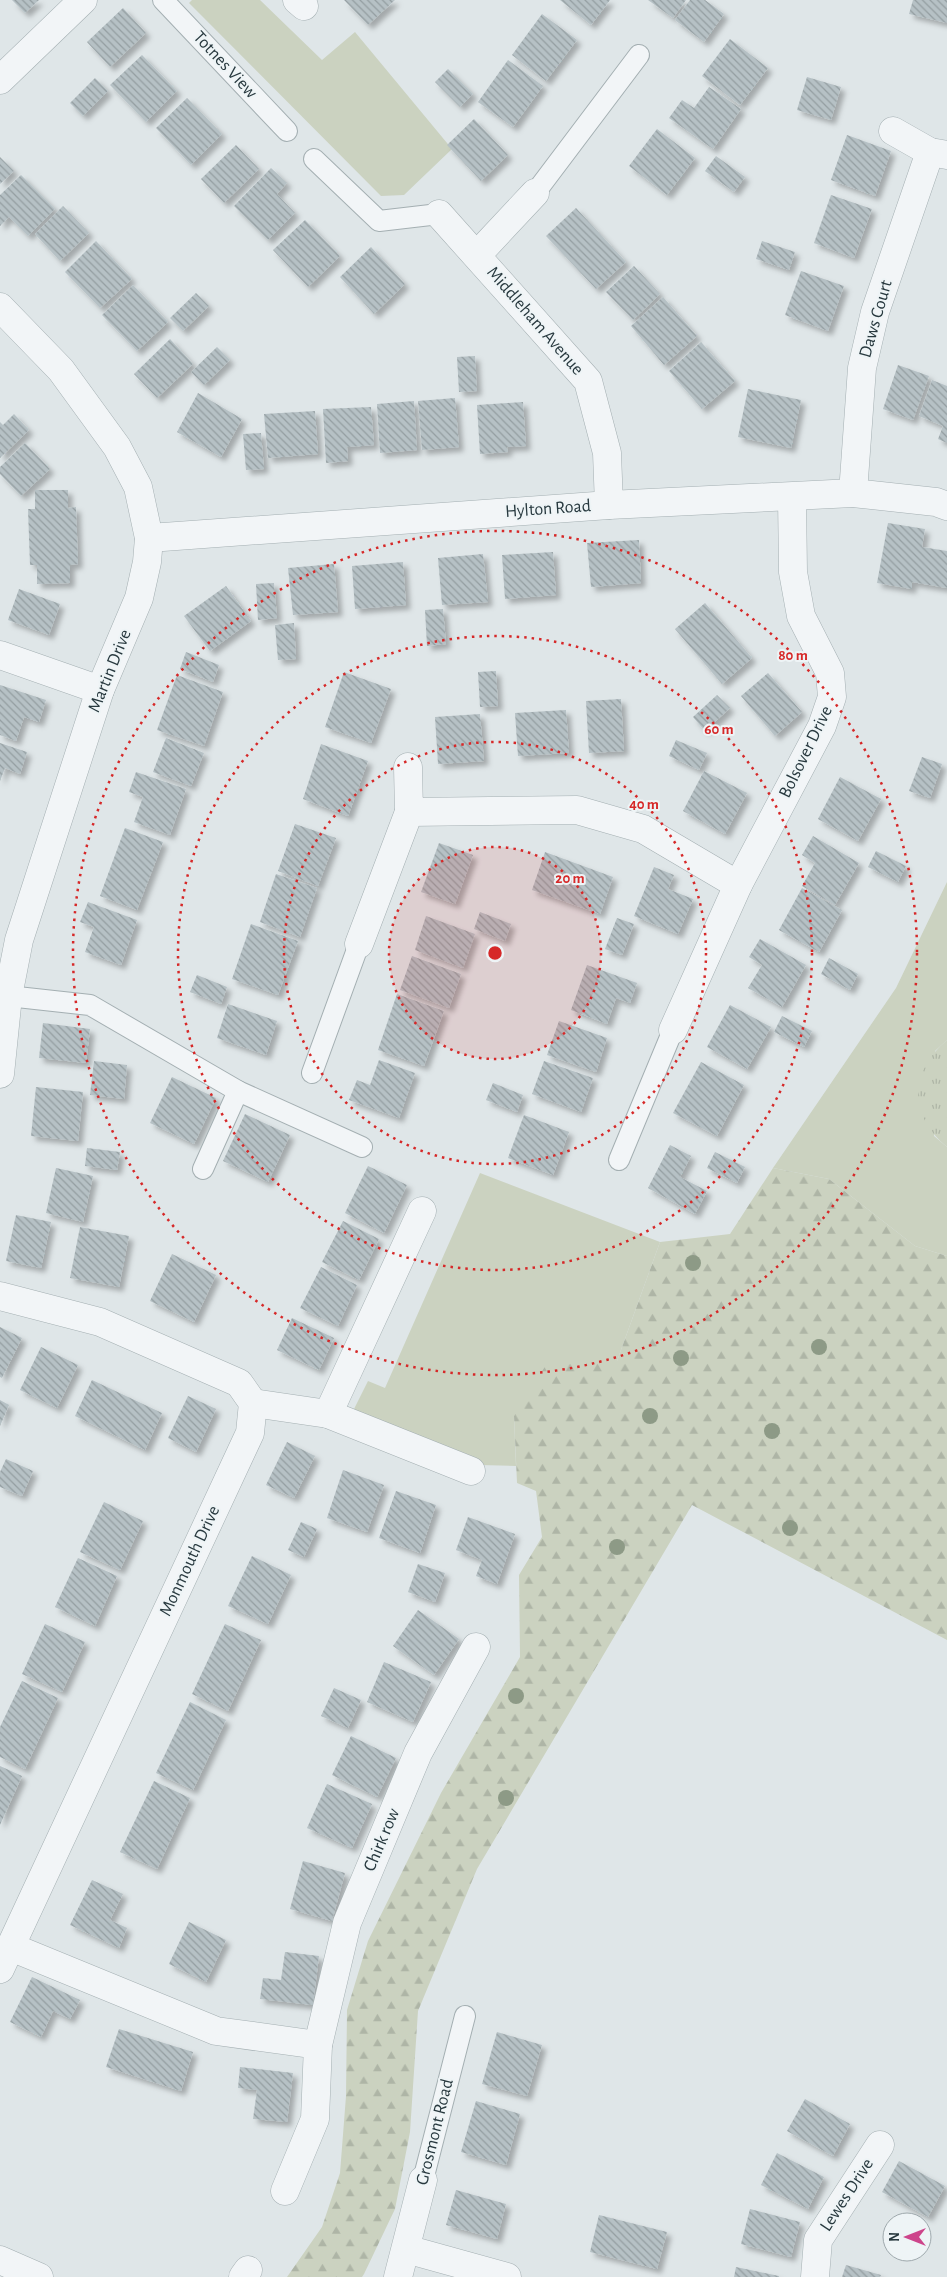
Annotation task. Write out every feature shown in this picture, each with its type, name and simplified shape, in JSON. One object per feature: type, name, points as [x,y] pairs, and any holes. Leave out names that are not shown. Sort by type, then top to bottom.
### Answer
[{"type":"street","points":[[0,80],[83,0]]},
{"type":"street","name":"Daws Court","points":[[854,493],[862,368],[875,312],[939,154],[894,131]]},
{"type":"street","name":"Middleham Avenue","points":[[477,255],[534,193]]},
{"type":"street","name":"Middleham Avenue","points":[[439,214],[588,381],[607,453],[608,505]]},
{"type":"street","name":"Martin Drive","points":[[0,307],[61,370],[118,447],[138,487],[149,538],[147,562],[139,598],[100,690],[19,940],[8,996],[0,1074]]},
{"type":"street","name":"Hylton Road","points":[[149,538],[608,505],[854,493],[936,502],[947,506]]},
{"type":"street","name":"Bolsover Drive","points":[[673,1030],[738,886],[822,726],[832,697],[830,673],[801,616],[793,572],[792,497]]},
{"type":"street","points":[[0,655],[100,690]]},
{"type":"street","points":[[359,944],[409,812],[408,766]]},
{"type":"street","points":[[409,812],[577,810],[643,829],[738,886]]},
{"type":"street","points":[[328,1414],[422,1211]]},
{"type":"street","points":[[0,1296],[100,1322],[239,1383],[253,1403],[328,1414],[470,1471]]},
{"type":"street","name":"Monmouth Drive","points":[[5,1958],[250,1433],[253,1403]]},
{"type":"street","name":"Chirk row","points":[[286,2191],[315,2119],[318,2045],[347,1923],[418,1753],[476,1647]]},
{"type":"street","points":[[5,1958],[216,2031],[318,2045]]},
{"type":"street","name":"Lewes Drive","points":[[815,2277],[818,2240],[880,2144]]},
{"type":"street","name":"Grosmont Road","points":[[398,2277],[423,2180]]},
{"type":"street","points":[[406,2248],[507,2277]]},
{"type":"street","points":[[0,2260],[38,2277]]},
{"type":"lane","name":"Totnes View","points":[[163,0],[287,131]]},
{"type":"lane","points":[[534,193],[639,55]]},
{"type":"lane","name":"Middleham Avenue","points":[[314,159],[379,221],[439,214]]},
{"type":"lane","points":[[312,1073],[359,944]]},
{"type":"lane","points":[[8,996],[90,1005],[238,1091],[362,1147]]},
{"type":"lane","points":[[619,1160],[673,1030]]},
{"type":"lane","points":[[203,1169],[238,1091]]},
{"type":"lane","name":"Grosmont Road","points":[[423,2180],[465,2016]]},
{"type":"green space","points":[[192,0],[260,0],[322,60],[355,32],[452,149],[404,195],[381,196],[189,3]]},
{"type":"green space","points":[[947,882],[947,1040],[935,1051],[934,1136],[947,1147],[947,1256],[915,1246],[829,1179],[773,1168],[896,988]]},
{"type":"green space","points":[[947,1040],[947,1147],[934,1135],[925,1121],[920,1108],[918,1094],[920,1079],[925,1066],[934,1052]]},
{"type":"green space","points":[[773,1168],[829,1179],[915,1246],[947,1256],[947,1640],[692,1505],[477,1869],[418,2011],[410,2132],[395,2209],[364,2274],[362,2277],[287,2277],[322,2227],[340,2173],[346,2096],[347,2010],[368,1941],[441,1793],[520,1657],[519,1575],[542,1537],[536,1491],[517,1483],[514,1416],[546,1365],[617,1361],[660,1242],[730,1234]]},
{"type":"green space","points":[[480,1173],[660,1242],[617,1361],[514,1416],[516,1466],[480,1465],[350,1417],[368,1381],[385,1388]]},
{"type":"building","points":[[12,0],[39,0],[25,13]]},
{"type":"building","points":[[344,0],[395,0],[368,25]]},
{"type":"building","points":[[560,0],[610,0],[591,25]]},
{"type":"building","points":[[648,0],[686,0],[673,18]]},
{"type":"building","points":[[690,0],[705,0],[724,14],[704,42],[675,20]]},
{"type":"building","points":[[913,0],[947,0],[947,23],[909,14]]},
{"type":"building","points":[[123,8],[146,33],[110,67],[87,42]]},
{"type":"building","points":[[542,14],[577,40],[546,81],[512,55]]},
{"type":"building","points":[[730,39],[768,68],[740,105],[702,76]]},
{"type":"building","points":[[142,55],[177,91],[146,122],[110,85]]},
{"type":"building","points":[[508,60],[543,86],[513,127],[478,102]]},
{"type":"building","points":[[448,69],[473,94],[460,107],[435,82]]},
{"type":"building","points":[[807,77],[841,87],[831,120],[797,110]]},
{"type":"building","points":[[95,78],[108,91],[83,116],[70,103]]},
{"type":"building","points":[[709,87],[741,109],[713,149],[669,118],[682,100],[694,108]]},
{"type":"building","points":[[187,98],[222,134],[191,165],[156,128]]},
{"type":"building","points":[[474,119],[508,155],[481,181],[447,145]]},
{"type":"building","points":[[657,129],[695,158],[667,195],[629,166]]},
{"type":"building","points":[[847,135],[891,151],[875,196],[831,180]]},
{"type":"building","points":[[236,145],[259,169],[224,203],[201,179]]},
{"type":"building","points":[[716,156],[745,177],[734,192],[705,171]]},
{"type":"building","points":[[0,157],[14,171],[0,184]]},
{"type":"building","points":[[271,168],[287,183],[277,194],[295,213],[268,240],[234,206]]},
{"type":"building","points":[[21,175],[55,209],[28,236],[9,217],[0,226],[0,195]]},
{"type":"building","points":[[831,195],[872,209],[854,258],[814,243]]},
{"type":"building","points":[[63,206],[89,233],[60,261],[35,234]]},
{"type":"building","points":[[576,208],[626,262],[596,289],[546,236]]},
{"type":"building","points":[[305,220],[340,256],[308,287],[273,250]]},
{"type":"building","points":[[96,241],[132,279],[100,308],[65,272]]},
{"type":"building","points":[[762,241],[795,252],[789,270],[756,259]]},
{"type":"building","points":[[371,247],[405,284],[374,314],[340,277]]},
{"type":"building","points":[[634,266],[660,294],[633,320],[606,292]]},
{"type":"building","points":[[801,271],[844,286],[828,331],[785,315]]},
{"type":"building","points":[[133,285],[168,322],[137,351],[102,315]]},
{"type":"building","points":[[196,293],[209,306],[183,331],[170,318]]},
{"type":"building","points":[[663,297],[697,336],[664,365],[631,326]]},
{"type":"building","points":[[170,339],[193,364],[157,398],[134,374]]},
{"type":"building","points":[[701,342],[735,381],[702,409],[669,371]]},
{"type":"building","points":[[217,347],[230,360],[204,385],[191,372]]},
{"type":"building","points":[[475,356],[477,391],[459,392],[457,357]]},
{"type":"building","points":[[898,365],[929,376],[913,420],[883,409]]},
{"type":"building","points":[[932,380],[947,386],[947,443],[938,439],[943,426],[919,416]]},
{"type":"building","points":[[748,389],[801,400],[791,448],[738,437]]},
{"type":"building","points":[[198,393],[242,419],[221,457],[177,432]]},
{"type":"building","points":[[455,398],[459,447],[422,450],[418,401]]},
{"type":"building","points":[[414,401],[417,450],[380,453],[377,404]]},
{"type":"building","points":[[523,402],[526,446],[507,447],[508,452],[480,454],[477,405]]},
{"type":"building","points":[[371,407],[374,445],[347,447],[348,461],[326,463],[323,409]]},
{"type":"building","points":[[315,411],[318,454],[268,458],[264,414]]},
{"type":"building","points":[[14,414],[29,430],[0,458],[0,422],[3,425]]},
{"type":"building","points":[[261,433],[264,469],[246,470],[243,434]]},
{"type":"building","points":[[25,443],[50,469],[21,496],[0,474],[0,467]]},
{"type":"building","points":[[35,490],[68,490],[68,508],[76,507],[78,564],[70,565],[70,583],[37,584],[37,565],[30,565],[28,509],[35,509]]},
{"type":"building","points":[[888,523],[925,529],[922,547],[947,551],[947,588],[912,582],[912,589],[877,583]]},
{"type":"building","points":[[639,540],[641,583],[591,587],[587,543]]},
{"type":"building","points":[[553,552],[556,595],[505,599],[502,555]]},
{"type":"building","points":[[483,554],[488,602],[442,605],[438,558]]},
{"type":"building","points":[[403,562],[406,605],[355,609],[352,566]]},
{"type":"building","points":[[334,564],[338,612],[293,615],[288,568]]},
{"type":"building","points":[[274,583],[277,618],[258,620],[256,584]]},
{"type":"building","points":[[226,586],[251,621],[210,651],[184,616]]},
{"type":"building","points":[[19,589],[60,604],[49,635],[8,620]]},
{"type":"building","points":[[705,603],[752,658],[722,684],[675,629]]},
{"type":"building","points":[[443,609],[446,644],[427,646],[425,610]]},
{"type":"building","points":[[294,623],[296,659],[278,660],[275,625]]},
{"type":"building","points":[[186,652],[219,665],[213,682],[180,669]]},
{"type":"building","points":[[496,671],[498,706],[480,707],[478,672]]},
{"type":"building","points":[[344,672],[391,689],[371,743],[325,727]]},
{"type":"building","points":[[768,673],[802,712],[775,736],[741,696]]},
{"type":"building","points":[[177,675],[223,692],[204,746],[157,730]]},
{"type":"building","points":[[0,685],[46,700],[39,722],[24,717],[16,741],[0,735]]},
{"type":"building","points":[[717,695],[730,708],[705,731],[693,717]]},
{"type":"building","points":[[621,699],[624,751],[589,753],[586,701]]},
{"type":"building","points":[[566,710],[569,753],[518,756],[515,713]]},
{"type":"building","points":[[480,714],[484,761],[438,764],[435,717]]},
{"type":"building","points":[[166,738],[204,753],[191,786],[153,772]]},
{"type":"building","points":[[676,740],[707,753],[699,770],[669,756]]},
{"type":"building","points":[[0,743],[27,752],[20,774],[5,768],[0,781]]},
{"type":"building","points":[[321,744],[368,761],[348,816],[303,799]]},
{"type":"building","points":[[922,757],[942,764],[930,798],[909,791]]},
{"type":"building","points":[[704,771],[747,793],[725,834],[683,811]]},
{"type":"building","points":[[136,772],[186,789],[170,835],[134,822],[143,797],[129,792]]},
{"type":"building","points":[[840,777],[881,799],[858,841],[818,819]]},
{"type":"building","points":[[295,824],[336,838],[318,886],[278,871]]},
{"type":"building","points":[[125,828],[163,842],[137,910],[100,896]]},
{"type":"building","points":[[813,836],[859,863],[835,905],[802,886],[815,863],[802,855]]},
{"type":"building","points":[[439,843],[473,855],[455,904],[421,892]]},
{"type":"building","points":[[876,851],[906,866],[898,882],[868,867]]},
{"type":"building","points":[[545,852],[613,877],[600,914],[532,890]]},
{"type":"building","points":[[654,867],[674,875],[668,889],[693,899],[678,934],[634,916]]},
{"type":"building","points":[[276,874],[317,888],[300,937],[260,922]]},
{"type":"building","points":[[802,888],[842,910],[819,952],[779,930]]},
{"type":"building","points":[[88,902],[137,920],[121,965],[85,952],[94,927],[80,922]]},
{"type":"building","points":[[480,912],[511,924],[505,941],[474,929]]},
{"type":"building","points":[[426,916],[475,934],[463,968],[415,950]]},
{"type":"building","points":[[617,918],[634,924],[622,955],[605,949]]},
{"type":"building","points":[[251,924],[298,941],[278,995],[232,979]]},
{"type":"building","points":[[760,939],[806,965],[782,1007],[748,988],[762,965],[749,957]]},
{"type":"building","points":[[412,956],[461,974],[449,1008],[400,990]]},
{"type":"building","points":[[829,958],[858,974],[850,990],[821,974]]},
{"type":"building","points":[[587,965],[637,983],[630,1003],[616,998],[607,1024],[571,1010]]},
{"type":"building","points":[[197,975],[227,987],[221,1004],[190,992]]},
{"type":"building","points":[[397,994],[444,1011],[424,1066],[378,1050]]},
{"type":"building","points":[[228,1004],[277,1021],[266,1055],[217,1038]]},
{"type":"building","points":[[730,1005],[771,1027],[747,1069],[707,1047]]},
{"type":"building","points":[[782,1016],[812,1031],[804,1047],[774,1032]]},
{"type":"building","points":[[559,1021],[607,1038],[596,1072],[547,1055]]},
{"type":"building","points":[[43,1023],[90,1029],[86,1063],[39,1058]]},
{"type":"building","points":[[379,1060],[415,1073],[399,1118],[349,1100],[357,1080],[370,1085]]},
{"type":"building","points":[[94,1061],[127,1065],[124,1099],[90,1095]]},
{"type":"building","points":[[544,1061],[593,1078],[581,1112],[532,1094]]},
{"type":"building","points":[[701,1062],[744,1085],[717,1136],[673,1113]]},
{"type":"building","points":[[172,1077],[216,1098],[194,1144],[150,1123]]},
{"type":"building","points":[[493,1083],[523,1095],[517,1112],[486,1100]]},
{"type":"building","points":[[36,1087],[83,1092],[78,1141],[31,1136]]},
{"type":"building","points":[[245,1114],[290,1135],[268,1182],[223,1161]]},
{"type":"building","points":[[524,1115],[569,1132],[553,1175],[508,1158]]},
{"type":"building","points":[[670,1145],[691,1156],[680,1177],[707,1191],[695,1214],[648,1188]]},
{"type":"building","points":[[87,1148],[120,1152],[117,1170],[85,1166]]},
{"type":"building","points":[[715,1152],[745,1167],[737,1183],[707,1168]]},
{"type":"building","points":[[368,1166],[407,1185],[384,1233],[345,1213]]},
{"type":"building","points":[[56,1168],[93,1176],[83,1222],[46,1213]]},
{"type":"building","points":[[16,1215],[51,1222],[41,1268],[6,1261]]},
{"type":"building","points":[[343,1221],[379,1239],[359,1280],[322,1262]]},
{"type":"building","points":[[80,1227],[129,1236],[119,1287],[70,1278]]},
{"type":"building","points":[[172,1254],[216,1275],[194,1322],[150,1301]]},
{"type":"building","points":[[321,1267],[357,1285],[338,1326],[300,1308]]},
{"type":"building","points":[[292,1318],[334,1338],[319,1370],[277,1350]]},
{"type":"building","points":[[0,1327],[22,1338],[2,1378],[0,1377]]},
{"type":"building","points":[[41,1347],[78,1365],[57,1408],[20,1390]]},
{"type":"building","points":[[92,1380],[162,1413],[145,1450],[75,1416]]},
{"type":"building","points":[[188,1396],[216,1409],[196,1452],[168,1438]]},
{"type":"building","points":[[0,1400],[9,1405],[0,1426]]},
{"type":"building","points":[[287,1442],[315,1456],[294,1498],[266,1485]]},
{"type":"building","points":[[6,1459],[33,1471],[22,1496],[0,1487],[0,1472]]},
{"type":"building","points":[[343,1470],[384,1485],[367,1532],[327,1518]]},
{"type":"building","points":[[396,1491],[436,1505],[420,1553],[379,1538]]},
{"type":"building","points":[[104,1502],[143,1521],[120,1570],[80,1552]]},
{"type":"building","points":[[468,1517],[515,1534],[497,1584],[476,1576],[482,1560],[456,1550]]},
{"type":"building","points":[[301,1522],[317,1529],[304,1557],[288,1550]]},
{"type":"building","points":[[252,1556],[291,1575],[268,1624],[228,1606]]},
{"type":"building","points":[[78,1558],[117,1576],[95,1626],[55,1607]]},
{"type":"building","points":[[418,1564],[445,1573],[435,1602],[408,1592]]},
{"type":"building","points":[[418,1610],[459,1639],[434,1675],[393,1646]]},
{"type":"building","points":[[45,1624],[85,1642],[62,1692],[22,1674]]},
{"type":"building","points":[[225,1624],[261,1640],[228,1711],[192,1694]]},
{"type":"building","points":[[384,1662],[431,1682],[413,1722],[367,1702]]},
{"type":"building","points":[[22,1681],[58,1698],[25,1769],[0,1757],[0,1727]]},
{"type":"building","points":[[334,1688],[361,1700],[348,1728],[321,1716]]},
{"type":"building","points":[[190,1702],[226,1720],[193,1790],[156,1773]]},
{"type":"building","points":[[351,1736],[396,1758],[377,1797],[332,1775]]},
{"type":"building","points":[[0,1766],[22,1776],[0,1825]]},
{"type":"building","points":[[154,1781],[190,1798],[157,1869],[120,1852]]},
{"type":"building","points":[[327,1784],[372,1804],[352,1848],[307,1828]]},
{"type":"building","points":[[303,1861],[345,1873],[332,1921],[290,1909]]},
{"type":"building","points":[[92,1880],[123,1894],[110,1920],[127,1928],[119,1948],[70,1925]]},
{"type":"building","points":[[189,1922],[226,1940],[206,1982],[169,1964]]},
{"type":"building","points":[[285,1952],[319,1956],[313,2005],[260,1999],[263,1978],[281,1980]]},
{"type":"building","points":[[32,1977],[80,2000],[70,2019],[53,2011],[41,2037],[10,2022]]},
{"type":"building","points":[[119,2029],[193,2052],[181,2091],[106,2067]]},
{"type":"building","points":[[497,2032],[542,2045],[527,2096],[482,2084]]},
{"type":"building","points":[[240,2067],[293,2073],[287,2122],[253,2119],[257,2090],[238,2088]]},
{"type":"building","points":[[805,2099],[850,2124],[833,2156],[787,2131]]},
{"type":"building","points":[[476,2101],[520,2114],[506,2165],[461,2152]]},
{"type":"building","points":[[777,2153],[824,2177],[808,2209],[761,2185]]},
{"type":"building","points":[[899,2161],[945,2186],[931,2212],[919,2212],[882,2192]]},
{"type":"building","points":[[456,2190],[506,2204],[497,2239],[446,2225]]},
{"type":"building","points":[[750,2209],[800,2222],[791,2257],[741,2244]]},
{"type":"building","points":[[599,2215],[667,2232],[657,2269],[590,2252]]},
{"type":"building","points":[[846,2265],[881,2275],[880,2277],[842,2277]]},
{"type":"building","points":[[736,2267],[779,2276],[779,2277],[734,2277]]}]
